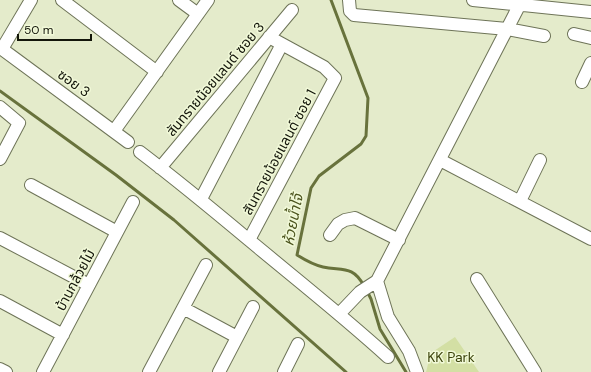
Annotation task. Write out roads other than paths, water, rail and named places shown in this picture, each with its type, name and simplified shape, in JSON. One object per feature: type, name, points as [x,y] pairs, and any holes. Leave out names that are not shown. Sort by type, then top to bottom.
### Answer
[{"type":"street","name":"ซอย 3","points":[[31,0],[2,49],[128,142]]},
{"type":"street","points":[[62,0],[157,72]]},
{"type":"street","points":[[179,0],[198,14]]},
{"type":"street","points":[[114,131],[208,0]]},
{"type":"street","points":[[349,0],[350,11],[354,15],[507,29],[544,36]]},
{"type":"street","points":[[473,0],[520,3],[591,12]]},
{"type":"street","points":[[340,313],[369,286],[399,240],[520,3]]},
{"type":"street","name":"สันทรายน้อยแลนด์ ซอย 3","points":[[160,168],[292,10]]},
{"type":"street","points":[[574,34],[591,38]]},
{"type":"street","points":[[202,199],[282,44],[269,37]]},
{"type":"street","name":"สันทรายน้อยแลนด์ ซอย 1","points":[[249,240],[335,78],[324,67],[282,44]]},
{"type":"street","points":[[582,82],[591,63]]},
{"type":"street","points":[[0,107],[20,123],[0,159]]},
{"type":"street","points":[[140,152],[202,199],[249,240],[340,313],[388,358]]},
{"type":"street","points":[[440,160],[590,238]]},
{"type":"street","points":[[520,201],[540,160]]},
{"type":"street","points":[[31,185],[117,232]]},
{"type":"street","name":"บ้านกล้วยไม้","points":[[44,372],[133,202]]},
{"type":"street","points":[[330,235],[338,224],[345,220],[355,218],[399,240]]},
{"type":"street","points":[[0,238],[89,285]]},
{"type":"street","points":[[149,372],[206,265]]},
{"type":"street","points":[[477,279],[536,372]]},
{"type":"street","points":[[369,286],[409,351],[418,372]]},
{"type":"street","points":[[0,301],[63,335]]},
{"type":"street","points":[[218,372],[253,307]]},
{"type":"street","points":[[183,308],[237,337]]},
{"type":"street","points":[[284,372],[298,344]]},
{"type":"street","points":[[0,369],[6,372]]},
{"type":"waterway","name":"ห้วยน้ำโจ้","points":[[331,0],[368,98],[366,136],[361,144],[319,176],[311,188],[297,255],[320,266],[351,272],[360,279],[364,286]]},
{"type":"waterway","points":[[0,91],[116,175],[174,220],[346,372]]},
{"type":"waterway","name":"ห้วยน้ำโจ้","points":[[367,291],[380,329],[406,372]]},
{"type":"park label","name":"KK Park","points":[[451,357]]}]
